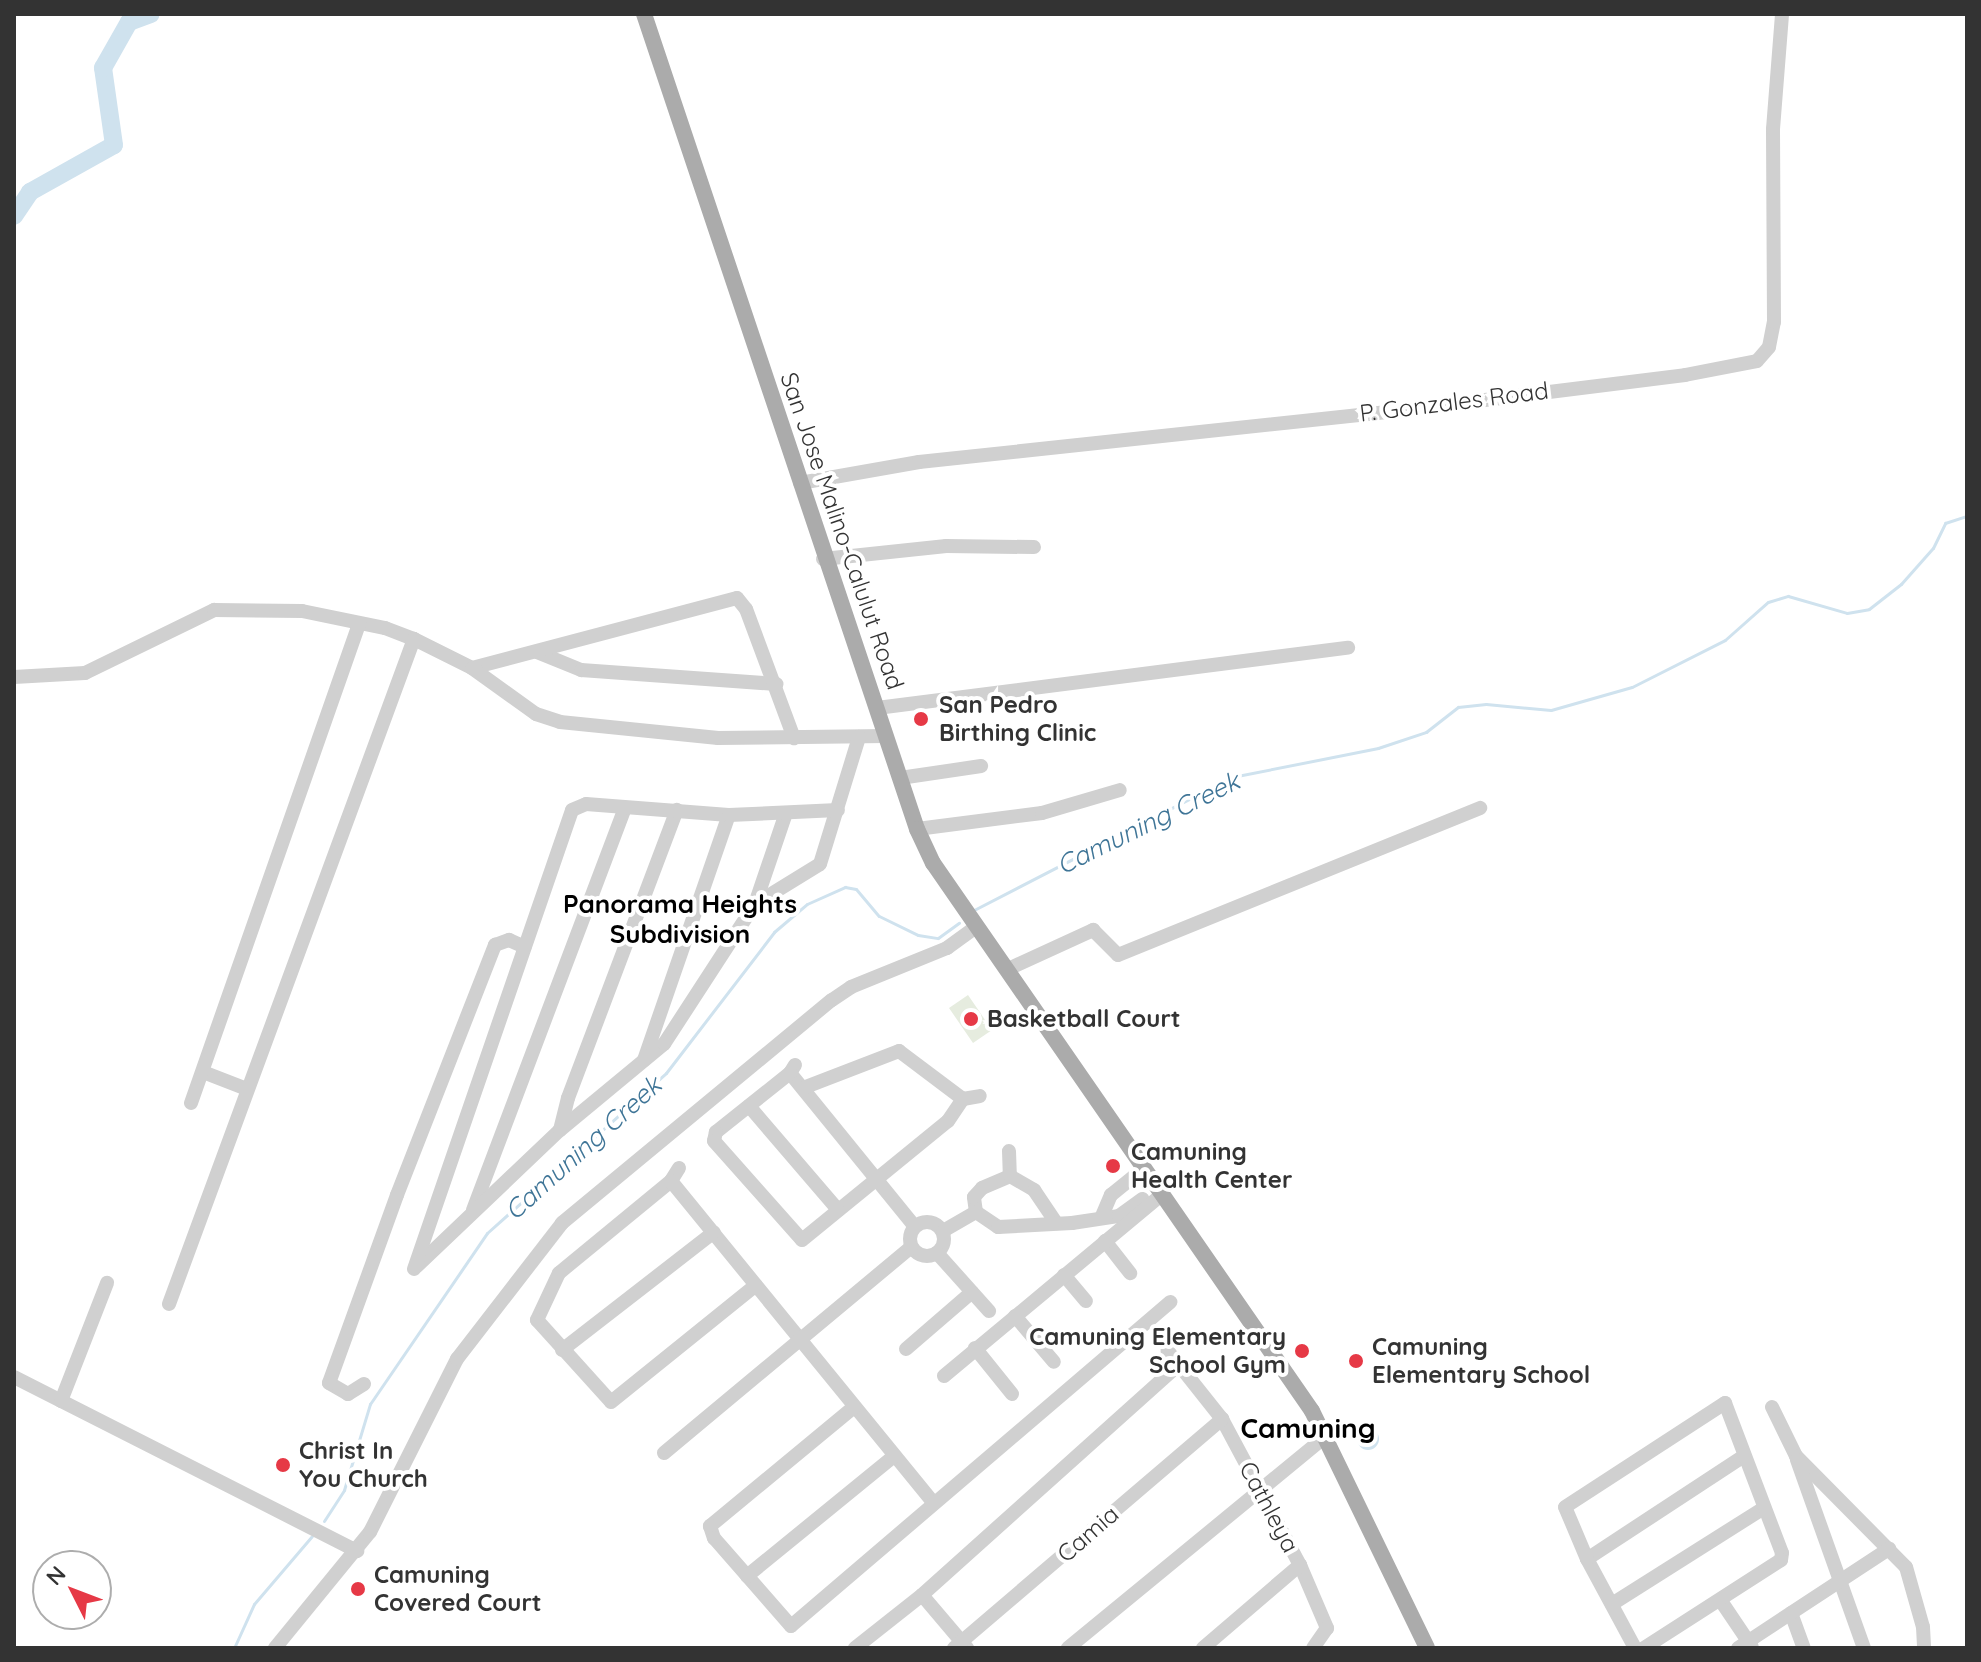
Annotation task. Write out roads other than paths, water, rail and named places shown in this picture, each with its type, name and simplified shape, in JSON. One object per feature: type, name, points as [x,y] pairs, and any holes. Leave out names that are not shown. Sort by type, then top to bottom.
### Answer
[{"type":"main road","name":"San Jose Malino-Calulut Road","points":[[644,14],[823,559],[917,829],[933,863],[1158,1192],[1289,1375],[1325,1437],[1427,1648]]},
{"type":"street","name":"P. Gonzales Road","points":[[800,483],[919,462],[1413,409],[1685,375],[1757,361],[1769,347],[1774,322],[1773,129],[1782,14]]},
{"type":"street","points":[[823,559],[946,546],[1034,547]]},
{"type":"street","points":[[472,668],[737,598],[742,600],[794,738]]},
{"type":"street","points":[[14,677],[85,673],[214,610],[302,611],[414,639],[472,668],[515,702],[560,722],[647,733],[794,738],[886,736]]},
{"type":"street","points":[[191,1103],[359,624]]},
{"type":"street","points":[[169,1304],[414,639]]},
{"type":"street","points":[[877,708],[1348,648]]},
{"type":"street","points":[[537,652],[581,670],[776,684]]},
{"type":"street","points":[[755,904],[820,864],[859,737]]},
{"type":"street","points":[[900,778],[981,766]]},
{"type":"street","points":[[917,829],[1042,813],[1120,790]]},
{"type":"street","points":[[786,813],[755,904],[687,1015],[642,1063],[560,1130],[414,1269],[572,810],[586,804],[729,815],[838,810]]},
{"type":"street","points":[[472,1214],[625,808]]},
{"type":"street","points":[[1008,969],[1093,930],[1118,955],[1480,808]]},
{"type":"street","points":[[560,1130],[568,1098],[677,810]]},
{"type":"street","points":[[642,1063],[729,815]]},
{"type":"street","points":[[275,1648],[357,1551],[457,1359],[562,1223],[832,1000],[851,987],[947,948],[977,926]]},
{"type":"street","points":[[364,1384],[348,1394],[329,1383],[397,1195],[495,945],[509,940],[525,947]]},
{"type":"street","points":[[803,1088],[899,1051],[963,1099]]},
{"type":"street","points":[[664,1453],[911,1247],[915,1227],[877,1177],[803,1088],[792,1069],[716,1132],[714,1141],[798,1238],[806,1239],[877,1177],[948,1121],[963,1099],[980,1096]]},
{"type":"street","points":[[203,1072],[247,1089]]},
{"type":"street","points":[[749,1106],[838,1210]]},
{"type":"street","points":[[1009,1151],[1010,1176]]},
{"type":"street","points":[[679,1168],[671,1181],[559,1273],[537,1317],[562,1350],[611,1402],[756,1285]]},
{"type":"street","points":[[1102,1216],[1111,1195],[1143,1169]]},
{"type":"street","points":[[1010,1176],[982,1188],[974,1197],[976,1212],[998,1227],[1119,1216],[1158,1192]]},
{"type":"street","points":[[1010,1176],[1034,1190],[1056,1223]]},
{"type":"street","points":[[671,1181],[934,1503]]},
{"type":"street","points":[[944,1376],[1105,1241],[1158,1192]]},
{"type":"street","points":[[937,1253],[943,1231],[976,1212]]},
{"type":"street","points":[[915,1227],[930,1222],[943,1231]]},
{"type":"street","points":[[562,1350],[714,1232]]},
{"type":"street","points":[[1105,1241],[1130,1273]]},
{"type":"street","points":[[911,1247],[921,1255],[937,1253]]},
{"type":"street","points":[[937,1253],[989,1311]]},
{"type":"street","points":[[1064,1275],[1086,1301]]},
{"type":"street","points":[[61,1401],[107,1283]]},
{"type":"street","points":[[906,1349],[972,1292]]},
{"type":"street","points":[[854,1407],[713,1520],[710,1532],[791,1626],[1170,1302]]},
{"type":"street","points":[[1015,1316],[1054,1362]]},
{"type":"street","name":"Cathleya","points":[[1164,1346],[1222,1419],[1300,1565],[1327,1628],[1318,1643]]},
{"type":"street","points":[[975,1348],[1012,1394]]},
{"type":"street","points":[[855,1648],[922,1595],[1178,1365]]},
{"type":"street","points":[[14,1377],[357,1551]]},
{"type":"street","points":[[1635,1648],[1587,1559],[1565,1507],[1725,1403],[1781,1560],[1644,1648]]},
{"type":"street","points":[[1772,1407],[1796,1456],[1864,1648]]},
{"type":"street","name":"Camia","points":[[961,1646],[1222,1419]]},
{"type":"street","points":[[1068,1648],[1259,1488],[1325,1437]]},
{"type":"street","points":[[747,1576],[894,1456]]},
{"type":"street","points":[[1587,1559],[1744,1456]]},
{"type":"street","points":[[1796,1456],[1906,1567],[1913,1587],[1924,1648]]},
{"type":"street","points":[[1612,1604],[1764,1508]]},
{"type":"street","points":[[1721,1601],[1746,1646],[1791,1613],[1841,1585],[1889,1549]]},
{"type":"street","points":[[1203,1648],[1300,1565]]},
{"type":"street","points":[[922,1595],[961,1646]]},
{"type":"street","points":[[1791,1613],[1804,1648]]},
{"type":"water","points":[[1368,1428],[1376,1431],[1379,1439],[1376,1447],[1368,1450],[1360,1447],[1357,1439],[1360,1431]]},
{"type":"waterway","points":[[14,216],[30,192],[114,145],[103,68],[129,22],[151,14]]},
{"type":"waterway","name":"Camuning Creek","points":[[972,911],[1232,777],[1378,748],[1426,732],[1458,707],[1486,704],[1551,710],[1632,687],[1725,640],[1768,602],[1788,596],[1847,613],[1869,609],[1901,584],[1933,548],[1945,523],[1967,516]]},
{"type":"waterway","name":"Camuning Creek","points":[[324,1521],[344,1490],[370,1404],[487,1233],[666,1073],[774,932],[807,904],[845,887],[856,889],[879,916],[918,935],[938,938],[959,923]]},
{"type":"waterway","name":"Camuning Creek","points":[[234,1648],[254,1604],[312,1536]]},
{"type":"place","name":"San Pedro Birthing Clinic","points":[[921,719]]},
{"type":"place","name":"Basketball Court","points":[[971,1019]]},
{"type":"place","name":"Camuning Health Center","points":[[1113,1166]]},
{"type":"place","name":"Camuning Elementary School Gym","points":[[1302,1351]]},
{"type":"place","name":"Camuning Elementary School","points":[[1356,1361]]},
{"type":"place","name":"Christ In You Church","points":[[283,1465]]},
{"type":"place","name":"Camuning Covered Court","points":[[358,1589]]},
{"type":"district","name":"Panorama Heights Subdivision","points":[[680,919]]},
{"type":"district","name":"Camuning","points":[[1308,1428]]}]
